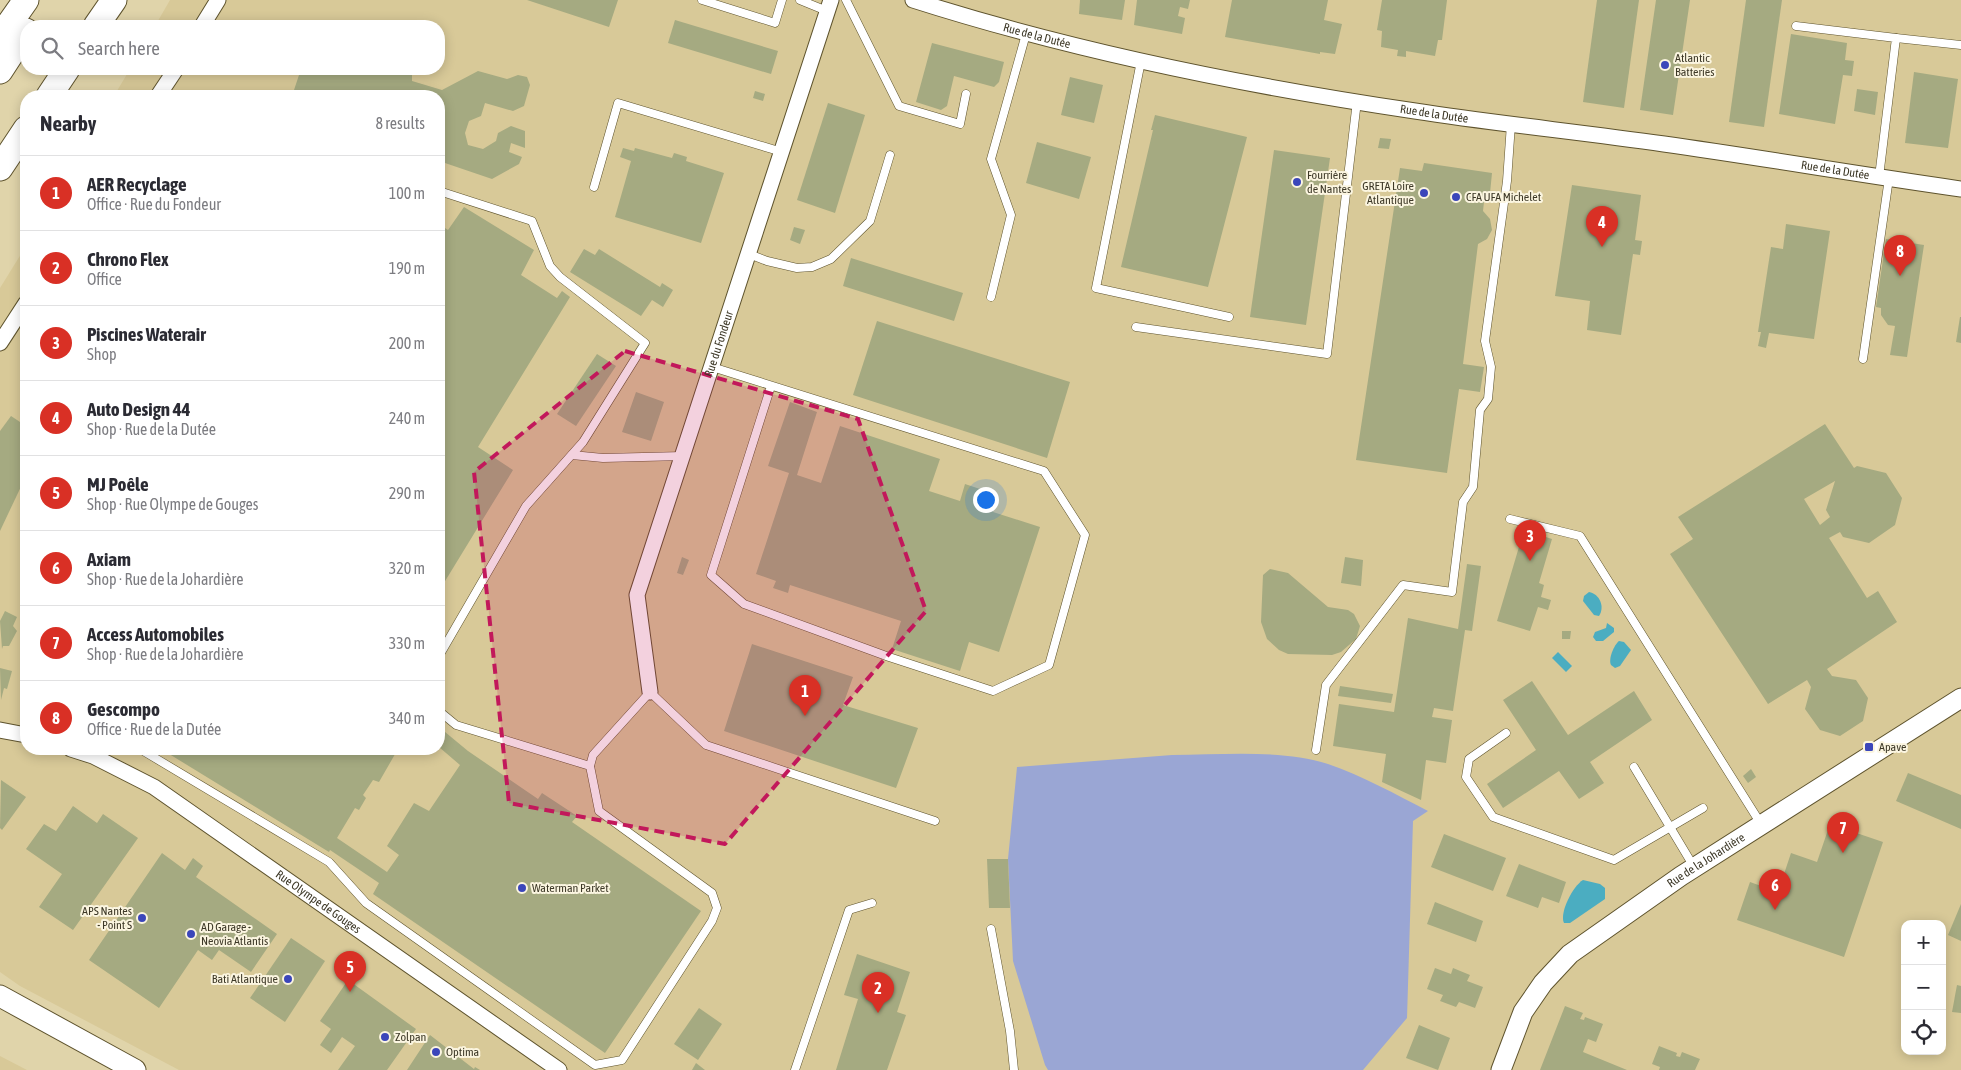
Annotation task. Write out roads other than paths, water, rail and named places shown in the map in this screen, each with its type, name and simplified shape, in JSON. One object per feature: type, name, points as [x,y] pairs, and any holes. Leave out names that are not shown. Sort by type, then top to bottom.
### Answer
[{"type":"highway","points":[[0,37],[26,0]]},
{"type":"highway","points":[[33,20],[46,0]]},
{"type":"highway","points":[[100,20],[114,0]]},
{"type":"highway","points":[[0,71],[20,40]]},
{"type":"highway","points":[[53,90],[63,75]]},
{"type":"highway","points":[[0,168],[20,139]]},
{"type":"main road","points":[[0,996],[135,1070]]},
{"type":"street","points":[[206,20],[218,0]]},
{"type":"street","name":"Rue de la Dutée","points":[[913,0],[1026,34],[1141,61],[1357,101],[1665,144],[1961,189]]},
{"type":"street","name":"Rue du Fondeur","points":[[650,692],[637,595],[829,6]]},
{"type":"street","points":[[162,90],[172,75]]},
{"type":"street","points":[[0,343],[20,312]]},
{"type":"street","name":"Rue de la Johardière","points":[[1501,1070],[1523,1012],[1543,983],[1570,954],[1694,867],[1961,698]]},
{"type":"street","points":[[0,730],[20,734]]},
{"type":"street","name":"Rue Olympe de Gouges","points":[[100,755],[154,787],[559,1070]]},
{"type":"lane","points":[[702,0],[775,23],[782,0]]},
{"type":"lane","points":[[800,0],[829,6]]},
{"type":"lane","points":[[846,0],[899,106],[960,124],[966,94]]},
{"type":"lane","points":[[1796,26],[1961,45]]},
{"type":"lane","points":[[991,297],[1012,215],[990,159],[1026,34]]},
{"type":"lane","points":[[1864,359],[1884,178],[1896,38]]},
{"type":"lane","points":[[1141,61],[1096,288],[1229,317]]},
{"type":"lane","points":[[1136,328],[1327,354],[1357,101]]},
{"type":"lane","points":[[594,187],[618,103],[782,152]]},
{"type":"lane","points":[[1316,750],[1326,685],[1403,585],[1452,592],[1463,502],[1472,487],[1480,410],[1488,399],[1491,367],[1485,341],[1506,181],[1511,124]]},
{"type":"lane","points":[[749,254],[767,261],[797,268],[812,267],[831,259],[870,221],[890,156]]},
{"type":"lane","points":[[445,193],[532,221],[550,266],[560,277],[645,343],[583,442],[526,506],[445,646]]},
{"type":"lane","points":[[712,367],[1044,471],[1085,535],[1049,665],[993,691],[889,657],[744,604],[711,575],[771,386]]},
{"type":"lane","points":[[572,455],[603,458],[683,456]]},
{"type":"lane","points":[[1510,519],[1580,536],[1762,824]]},
{"type":"lane","points":[[150,755],[329,862],[366,903],[595,1065],[622,1060],[712,921],[717,908],[712,893],[599,811],[590,766],[593,755],[650,692],[706,745],[935,821]]},
{"type":"lane","points":[[445,716],[456,725],[590,766]]},
{"type":"lane","points":[[1506,733],[1469,759],[1466,777],[1493,817],[1614,860],[1703,808]]},
{"type":"lane","points":[[1634,768],[1694,867]]},
{"type":"lane","points":[[795,1070],[849,910],[872,903]]},
{"type":"lane","points":[[991,929],[1010,1031],[1014,1070]]},
{"type":"place","name":"Atlantic Batteries","points":[[1665,65]]},
{"type":"place","name":"Fourrière de Nantes","points":[[1297,182]]},
{"type":"place","name":"GRETA Loire Atlantique","points":[[1424,193]]},
{"type":"place","name":"CFA UFA Michelet","points":[[1456,197]]},
{"type":"place","name":"Auto Design 44","points":[[1602,247]]},
{"type":"place","name":"Gescompo","points":[[1900,276]]},
{"type":"place","name":"Piscines Waterair","points":[[1530,561]]},
{"type":"place","name":"AER Recyclage","points":[[805,716]]},
{"type":"place","name":"Apave","points":[[1869,747]]},
{"type":"place","name":"Access Automobiles","points":[[1843,853]]},
{"type":"place","name":"Waterman Parket","points":[[522,888]]},
{"type":"place","name":"Axiam","points":[[1775,910]]},
{"type":"place","name":"APS Nantes - Point S","points":[[142,918]]},
{"type":"place","name":"AD Garage - Neovia Atlantis","points":[[191,934]]},
{"type":"place","name":"Bati Atlantique","points":[[288,979]]},
{"type":"place","name":"MJ Poêle","points":[[350,992]]},
{"type":"place","name":"Chrono Flex","points":[[878,1013]]},
{"type":"place","name":"Zolpan","points":[[385,1037]]},
{"type":"place","name":"Optima","points":[[436,1052]]}]
